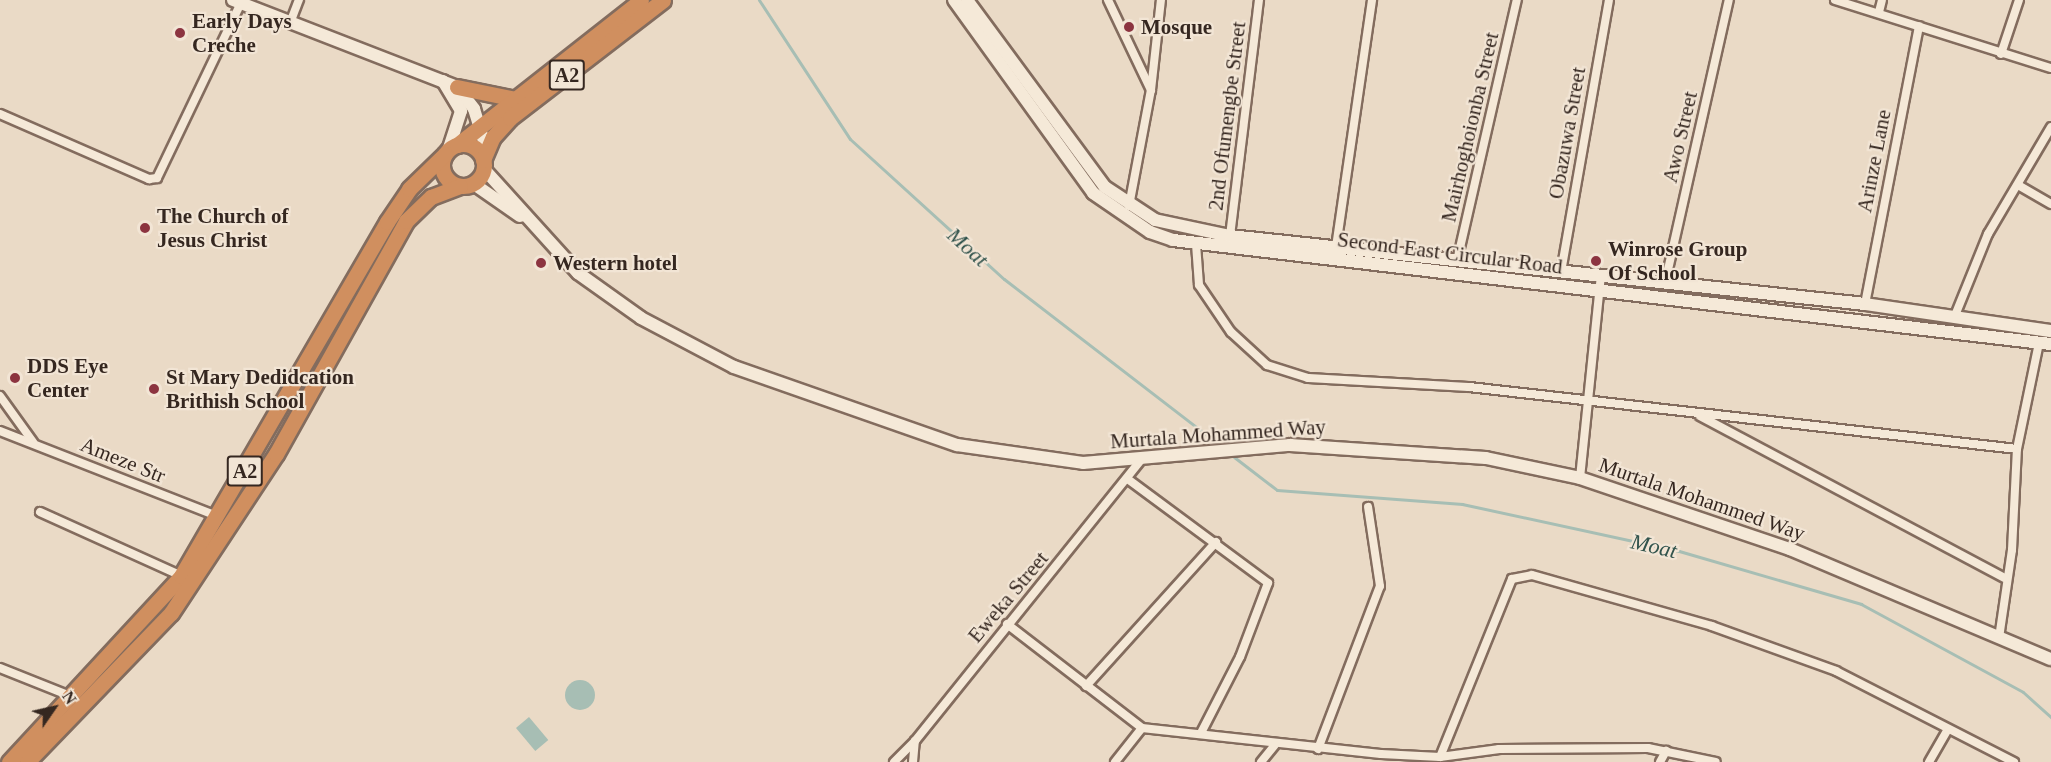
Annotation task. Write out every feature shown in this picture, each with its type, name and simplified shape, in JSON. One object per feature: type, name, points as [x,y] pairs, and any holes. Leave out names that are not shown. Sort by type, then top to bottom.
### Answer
[{"type":"highway","name":"A2","points":[[225,521],[387,222],[409,189],[450,149],[641,0]]},
{"type":"highway","name":"A2","points":[[27,762],[121,669],[188,579],[406,221],[431,197],[467,185],[510,118],[663,0]]},
{"type":"highway","points":[[457,87],[515,99]]},
{"type":"highway","points":[[467,185],[444,175],[450,149],[470,146],[484,159]]},
{"type":"highway","name":"A2","points":[[9,762],[188,579]]},
{"type":"main road","name":"Second East Circular Road","points":[[954,0],[1093,193],[1150,232],[1196,244],[2045,344]]},
{"type":"main road","name":"Second East Circular Road","points":[[967,0],[1060,132],[1105,187],[1129,206],[1155,220],[1230,236],[1865,304],[2051,331]]},
{"type":"main road","points":[[237,2],[457,87],[481,125],[484,159],[523,218]]},
{"type":"main road","points":[[442,80],[461,111],[450,149]]},
{"type":"main road","points":[[467,185],[523,218]]},
{"type":"main road","name":"Murtala Mohammed Way","points":[[523,218],[578,273],[641,318],[734,367],[967,447],[1052,460],[1142,459],[1290,445],[1378,448],[1486,458],[1580,478],[1843,569],[2051,659]]},
{"type":"street","points":[[290,22],[299,0]]},
{"type":"street","points":[[1108,0],[1151,90]]},
{"type":"street","points":[[1129,206],[1151,90],[1161,0]]},
{"type":"street","name":"2nd Ofumengbe Street","points":[[1230,236],[1260,0]]},
{"type":"street","points":[[1336,247],[1371,0]]},
{"type":"street","name":"Mairhoghoionba Street","points":[[1457,261],[1517,0]]},
{"type":"street","name":"Obazuwa Street","points":[[1561,272],[1610,0]]},
{"type":"street","name":"Awo Street","points":[[1665,283],[1729,0]]},
{"type":"street","points":[[1835,0],[2051,68]]},
{"type":"street","points":[[1879,12],[1882,0]]},
{"type":"street","points":[[2001,54],[2019,0]]},
{"type":"street","points":[[0,114],[149,179],[157,178],[237,2]]},
{"type":"street","name":"Arinze Lane","points":[[1865,304],[1919,26]]},
{"type":"street","points":[[1954,318],[1988,234],[2051,127]]},
{"type":"street","points":[[2018,185],[2051,204]]},
{"type":"street","points":[[1196,244],[1199,285],[1231,332],[1267,365],[1308,378],[1586,400],[2017,449]]},
{"type":"street","points":[[1580,478],[1586,400],[1601,276]]},
{"type":"street","points":[[1999,638],[2005,579],[2012,550],[2017,449],[2045,344]]},
{"type":"street","points":[[0,396],[35,445]]},
{"type":"street","points":[[1694,412],[2005,579]]},
{"type":"street","name":"Ameze Str","points":[[0,430],[225,521]]},
{"type":"street","name":"Eweka Street","points":[[894,762],[915,741],[1007,624],[1129,480],[1142,459]]},
{"type":"street","points":[[1129,480],[1216,542],[1269,586],[1240,657],[1201,733]]},
{"type":"street","points":[[1318,749],[1380,586],[1368,507]]},
{"type":"street","points":[[40,512],[188,579]]},
{"type":"street","points":[[1086,686],[1216,542]]},
{"type":"street","points":[[1440,757],[1512,579],[1520,575],[1552,578],[1836,670],[2014,762]]},
{"type":"street","points":[[1007,624],[1142,728],[1201,733],[1275,745],[1440,757],[1580,747],[1666,752],[1716,762]]},
{"type":"street","points":[[0,668],[74,697]]},
{"type":"street","points":[[1115,762],[1142,728]]},
{"type":"street","points":[[1929,762],[1947,729]]},
{"type":"street","points":[[913,762],[915,741]]},
{"type":"street","points":[[1261,762],[1275,745]]},
{"type":"street","points":[[1659,762],[1666,752]]},
{"type":"shaded area","points":[[580,680],[591,684],[595,695],[591,706],[580,710],[569,706],[565,695],[569,684]]},
{"type":"shaded area","points":[[529,717],[548,740],[535,751],[516,728]]},
{"type":"waterway","name":"Moat","points":[[759,0],[850,139],[1004,279],[1221,446]]},
{"type":"waterway","name":"Moat","points":[[1234,457],[1277,490],[1462,504],[1679,551],[1861,604],[2023,692],[2051,717]]},
{"type":"place","name":"Mosque","points":[[1129,27]]},
{"type":"place","name":"Early Days Creche","points":[[180,33]]},
{"type":"place","name":"The Church of Jesus Christ","points":[[145,228]]},
{"type":"place","name":"Winrose Group Of School","points":[[1596,261]]},
{"type":"place","name":"Western hotel","points":[[541,263]]},
{"type":"place","name":"DDS Eye Center","points":[[15,378]]},
{"type":"place","name":"St Mary Dedidcation Brithish School","points":[[154,389]]}]
